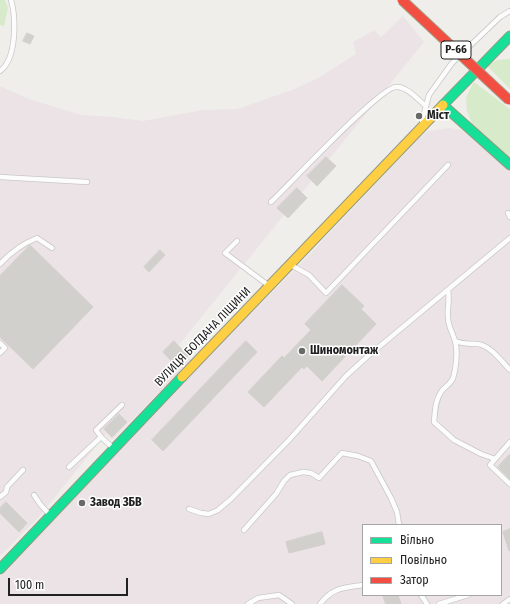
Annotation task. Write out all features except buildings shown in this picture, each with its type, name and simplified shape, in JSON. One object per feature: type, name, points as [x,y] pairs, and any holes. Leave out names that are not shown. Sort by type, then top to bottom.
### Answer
[{"type":"main road","name":"Р-66","points":[[402,0],[510,100]]},
{"type":"main road","name":"Р-66","points":[[443,105],[510,36]]},
{"type":"main road","name":"ВУЛИЦЯ БОГДАНА ЛІЩИНИ","points":[[0,569],[443,105]]},
{"type":"main road","points":[[443,105],[510,165]]},
{"type":"lane","points":[[0,71],[8,64],[11,54],[14,17],[11,0]]},
{"type":"lane","points":[[422,126],[430,95],[452,63],[500,17],[510,11]]},
{"type":"lane","points":[[271,202],[359,114],[386,91],[395,87],[404,89],[426,106]]},
{"type":"lane","points":[[289,265],[309,275],[326,293],[448,165]]},
{"type":"lane","points":[[0,177],[87,182]]},
{"type":"lane","points":[[0,264],[15,250],[36,238],[52,248]]},
{"type":"lane","points":[[188,509],[209,514],[218,510],[231,499],[289,440],[346,376],[510,238]]},
{"type":"lane","points":[[237,241],[225,253],[269,286]]},
{"type":"lane","points":[[448,290],[450,299],[448,323],[456,341],[457,349],[452,379],[440,393],[436,403],[434,422],[454,440],[481,454],[495,459]]},
{"type":"lane","points":[[456,341],[463,345],[477,344],[487,347],[510,370]]},
{"type":"lane","points":[[0,343],[5,348],[0,353]]},
{"type":"lane","points":[[114,448],[101,437],[96,430],[122,405]]},
{"type":"lane","points":[[69,467],[101,437]]},
{"type":"lane","points":[[510,442],[490,466],[510,484]]},
{"type":"lane","points":[[244,530],[276,494],[284,481],[290,475],[311,472],[319,478],[342,453],[358,456],[371,461],[386,486],[397,512],[399,524]]},
{"type":"lane","points":[[0,497],[6,492],[7,487],[23,470]]},
{"type":"lane","points":[[34,495],[50,515]]},
{"type":"lane","points":[[320,604],[330,593],[343,587],[362,585]]},
{"type":"lane","points":[[248,604],[258,598],[279,595],[292,604]]},
{"type":"lane","points":[[439,604],[465,596]]},
{"type":"lane","points":[[503,604],[510,599]]},
{"type":"shaded area","points":[[403,16],[424,42],[178,346],[191,360],[112,440],[106,434],[38,518],[0,556],[0,86],[29,99],[81,115],[143,121],[203,110],[237,109],[292,90],[318,78],[356,54],[353,42],[374,30],[381,37]]},
{"type":"shaded area","points":[[450,128],[462,130],[510,170],[510,604],[0,604],[0,576],[211,354],[308,256],[421,136],[428,131]]},
{"type":"green space","points":[[0,0],[5,0],[8,8],[4,26],[0,25]]},
{"type":"green space","points":[[510,59],[510,89],[487,66],[497,60]]},
{"type":"green space","points":[[474,82],[510,109],[510,160],[472,124],[467,111],[466,98]]},
{"type":"traffic: fast","points":[[510,36],[443,105],[510,165]]},
{"type":"traffic: fast","points":[[0,569],[182,377]]},
{"type":"traffic: slow","points":[[182,377],[443,105]]},
{"type":"traffic: jam","points":[[402,0],[509,100]]},
{"type":"place","name":"Міст","points":[[419,116]]},
{"type":"place","name":"Шиномонтаж","points":[[302,351]]},
{"type":"place","name":"Завод ЗБВ","points":[[82,503]]}]
